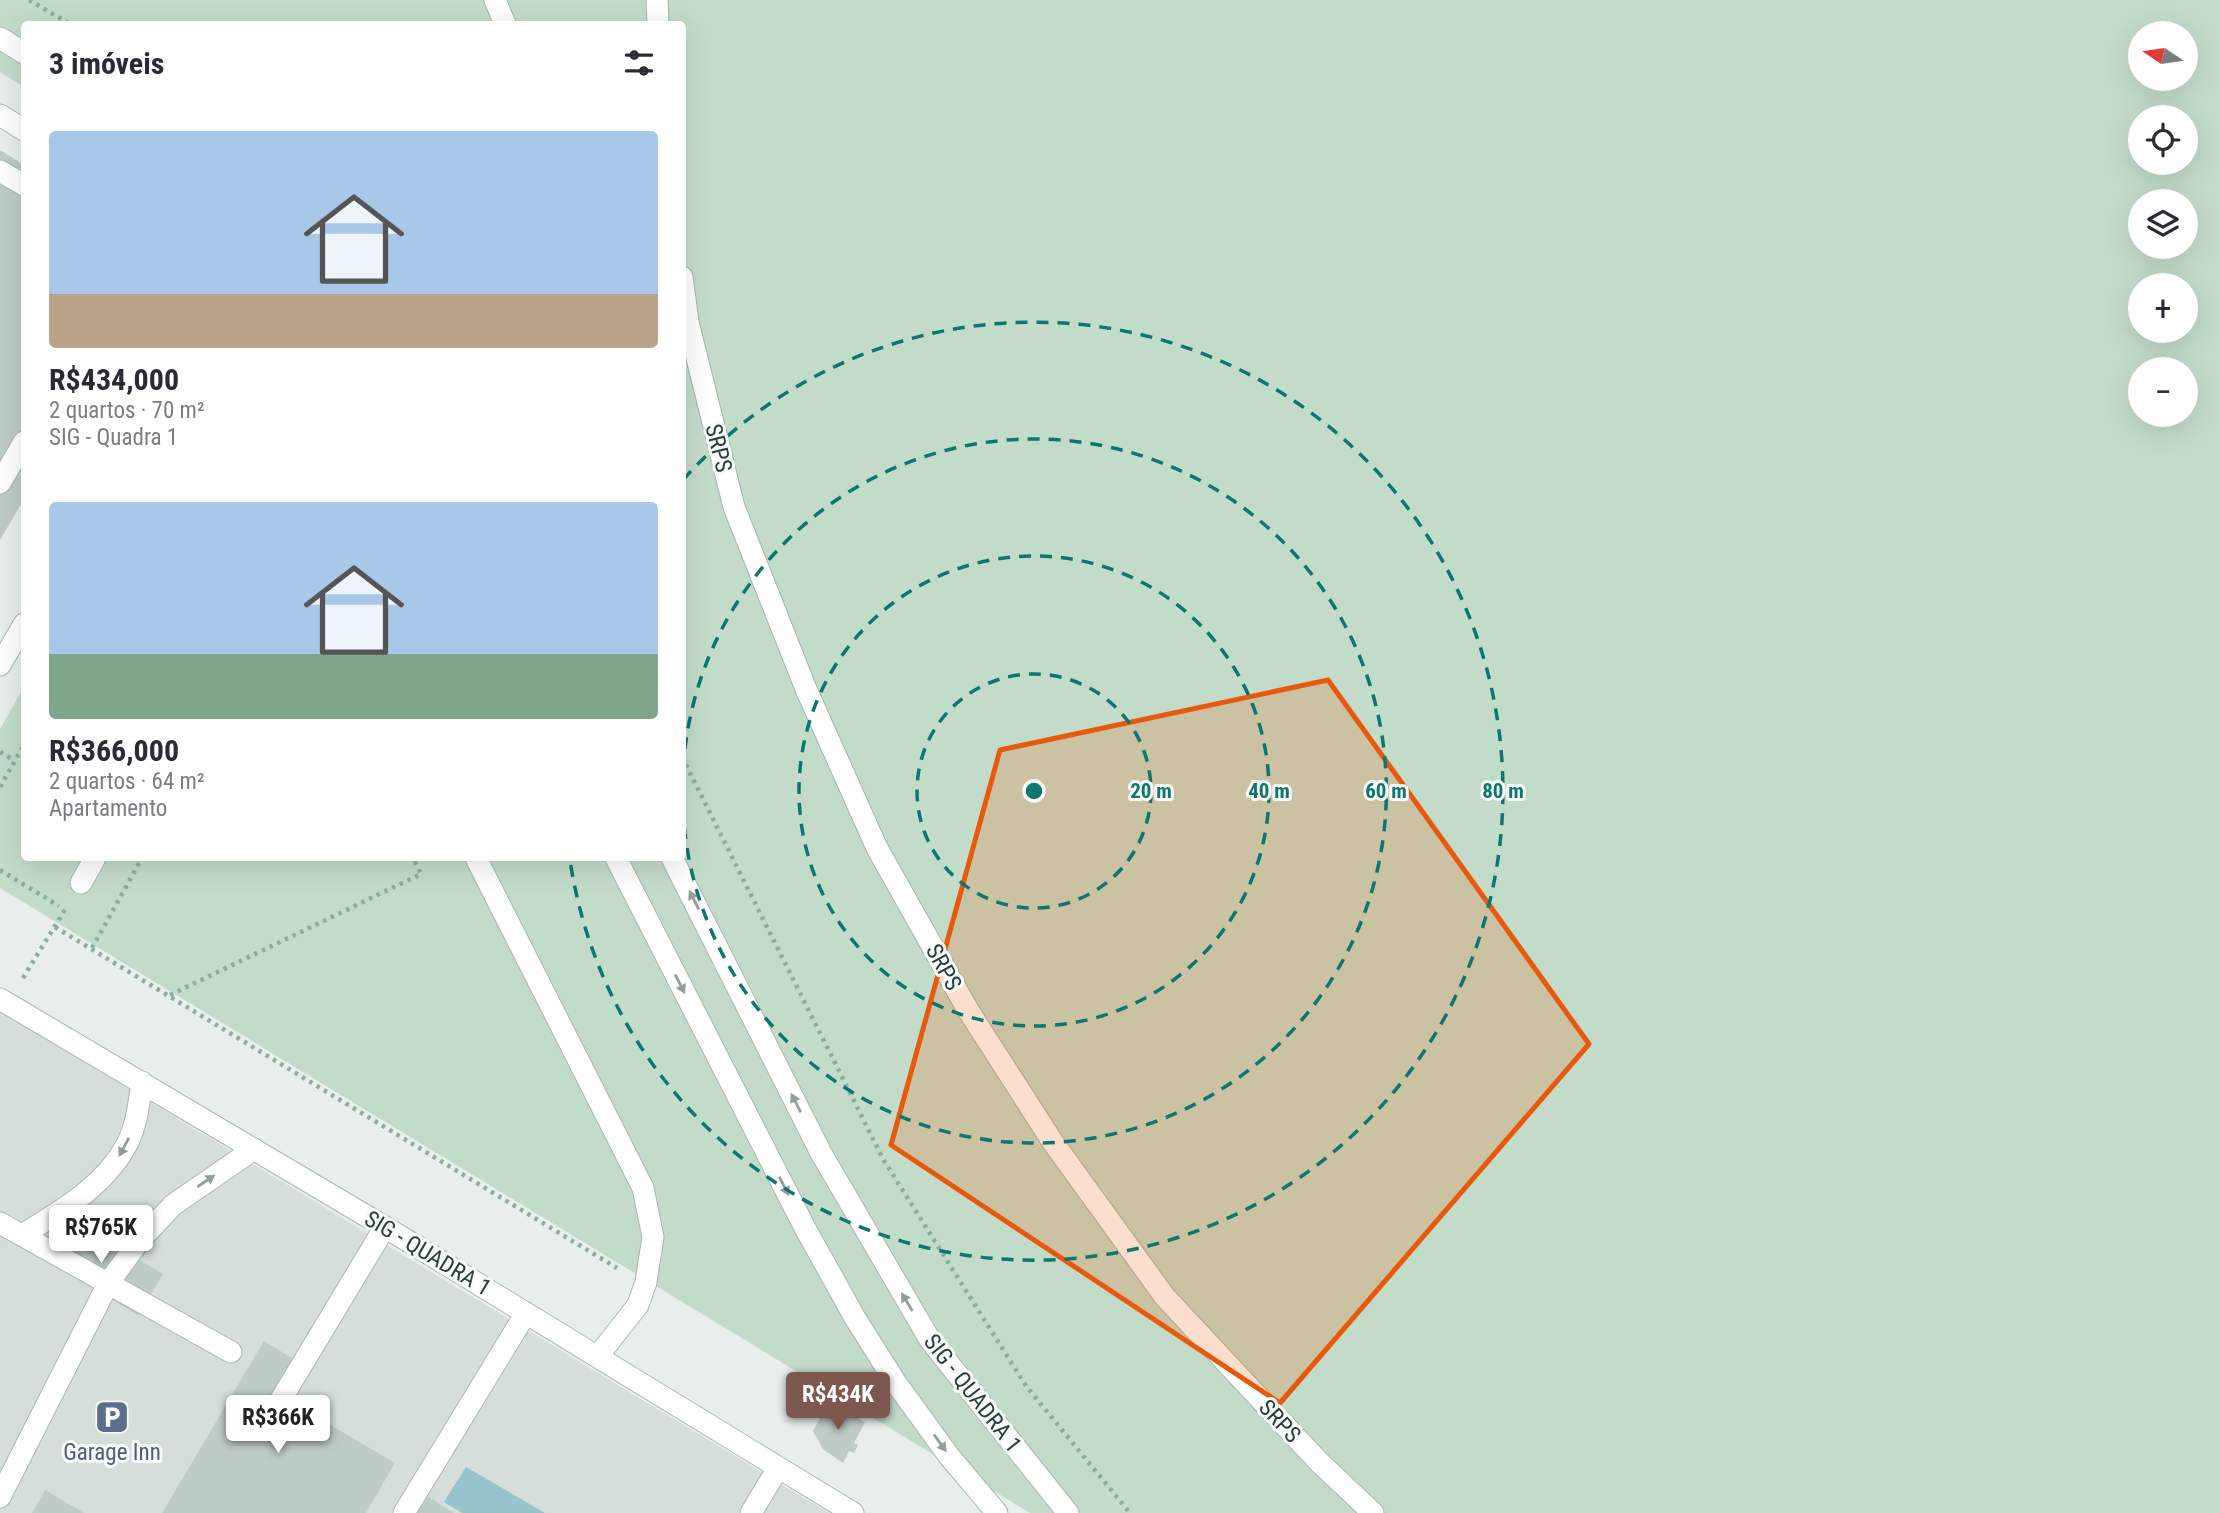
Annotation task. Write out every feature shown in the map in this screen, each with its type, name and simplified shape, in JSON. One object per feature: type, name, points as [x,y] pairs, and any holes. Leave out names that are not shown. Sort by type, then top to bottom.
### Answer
[{"type":"street","points":[[495,0],[504,21]]},
{"type":"street","points":[[0,38],[21,51]]},
{"type":"street","points":[[0,115],[21,128]]},
{"type":"street","points":[[0,171],[21,183]]},
{"type":"street","name":"SRPS","points":[[686,321],[734,507],[806,689],[877,848],[968,1010],[1052,1141],[1165,1297],[1318,1462],[1373,1513]]},
{"type":"street","points":[[0,483],[21,447]]},
{"type":"street","points":[[0,665],[21,629]]},
{"type":"street","points":[[81,883],[93,861]]},
{"type":"street","points":[[478,861],[643,1188],[653,1237],[646,1283],[638,1305],[598,1356]]},
{"type":"street","points":[[618,861],[805,1228],[855,1318],[896,1383],[949,1456],[997,1513]]},
{"type":"street","name":"SIG - QUADRA 1","points":[[674,861],[821,1153],[892,1277],[930,1339],[1068,1513]]},
{"type":"street","name":"SIG - QUADRA 1","points":[[4,1001],[385,1227],[853,1513]]},
{"type":"street","points":[[22,1235],[68,1206],[115,1163],[128,1143],[142,1082]]},
{"type":"street","points":[[0,1497],[109,1282],[140,1240],[173,1205],[254,1149]]},
{"type":"street","points":[[0,1223],[231,1352]]},
{"type":"street","points":[[268,1421],[385,1227]]},
{"type":"street","points":[[404,1513],[526,1313]]},
{"type":"street","points":[[751,1513],[778,1468]]},
{"type":"path","points":[[29,0],[65,21]]},
{"type":"path","points":[[0,787],[21,750]]},
{"type":"path","points":[[0,752],[15,761]]},
{"type":"path","points":[[686,765],[883,1159],[1026,1386],[1130,1513]]},
{"type":"path","points":[[92,948],[140,861]]},
{"type":"path","points":[[169,996],[421,874],[414,861]]},
{"type":"path","points":[[0,870],[65,910]]},
{"type":"path","points":[[4,1001],[55,927],[81,883]]},
{"type":"path","points":[[55,927],[615,1267],[646,1283]]},
{"type":"highlighted area","points":[[1328,680],[1589,1044],[1280,1403],[891,1145],[1000,750]]},
{"type":"shaded area","points":[[0,1011],[829,1513],[0,1513]]},
{"type":"green space","points":[[0,0],[2219,0],[2219,1513],[1030,1513],[0,888],[0,729],[21,692],[21,861],[686,861],[686,21],[21,21],[21,85],[0,72]]},
{"type":"water","points":[[466,1467],[545,1513],[462,1513],[444,1502]]},
{"type":"building","points":[[0,150],[21,163],[21,504],[0,540]]},
{"type":"building","points":[[64,1215],[163,1274],[138,1315],[39,1256]]},
{"type":"building","points":[[264,1341],[295,1360],[277,1392],[300,1406],[305,1397],[316,1404],[310,1413],[395,1463],[366,1513],[162,1513]]},
{"type":"building","points":[[829,1402],[865,1422],[854,1443],[858,1445],[854,1453],[849,1451],[843,1463],[823,1449],[813,1431]]},
{"type":"building","points":[[45,1490],[84,1513],[32,1513]]},
{"type":"building","points":[[424,1494],[454,1513],[411,1513]]},
{"type":"place","name":"Garage Inn","points":[[112,1417]]}]
